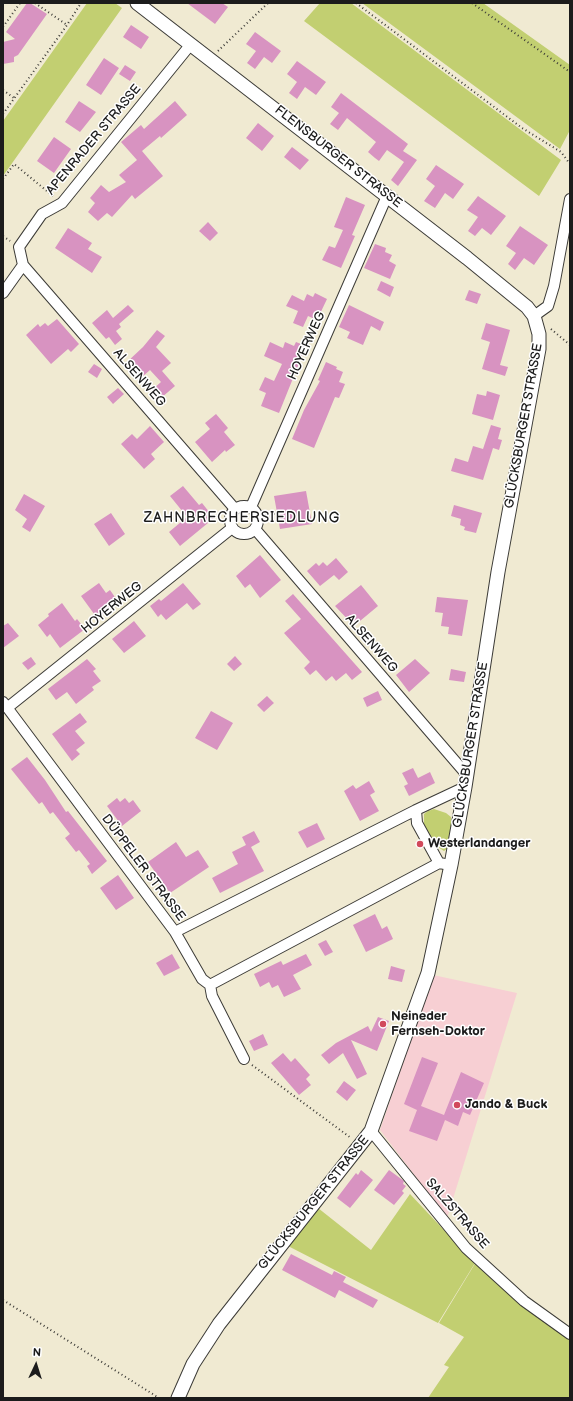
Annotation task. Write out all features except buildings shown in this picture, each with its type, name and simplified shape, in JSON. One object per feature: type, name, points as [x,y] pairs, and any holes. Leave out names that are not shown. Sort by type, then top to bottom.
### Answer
[{"type":"street","name":"FLENSBURGER STRASSE","points":[[137,3],[467,258],[527,307],[534,316]]},
{"type":"street","name":"APENRADER STRASSE","points":[[23,265],[19,247],[42,214],[62,203],[192,44]]},
{"type":"street","name":"HOYERWEG","points":[[251,508],[387,196]]},
{"type":"street","points":[[534,316],[548,306],[552,293],[570,199]]},
{"type":"street","points":[[3,293],[23,265]]},
{"type":"street","name":"ALSENWEG","points":[[23,265],[235,509]]},
{"type":"street","name":"GLÜCKSBURGER STRASSE","points":[[178,1398],[193,1364],[219,1324],[287,1236],[366,1140],[371,1131],[428,973],[445,864],[466,781],[498,572],[539,349],[539,334],[534,316]]},
{"type":"street","points":[[243,506],[251,508],[258,517],[255,529],[244,534],[235,531],[232,528],[230,520],[235,509],[243,506]]},
{"type":"street","name":"HOYERWEG","points":[[5,705],[232,528]]},
{"type":"street","name":"ALSENWEG","points":[[255,529],[466,781]]},
{"type":"street","name":"DÜPPELER STRASSE","points":[[5,705],[175,932],[202,979],[210,986],[212,996],[244,1060]]},
{"type":"street","points":[[175,932],[416,810],[466,781]]},
{"type":"street","points":[[210,986],[445,864],[418,823],[416,810]]},
{"type":"street","name":"SALZSTRASSE","points":[[371,1131],[466,1248],[524,1301],[570,1334]]},
{"type":"path","points":[[3,27],[20,3]]},
{"type":"path","points":[[35,3],[67,25]]},
{"type":"path","points":[[3,114],[67,25],[80,3]]},
{"type":"path","points":[[210,58],[268,3]]},
{"type":"path","points":[[356,3],[522,128],[561,152],[570,164]]},
{"type":"path","points":[[472,3],[570,72]]},
{"type":"path","points":[[3,90],[14,98]]},
{"type":"path","points":[[3,179],[14,164],[62,203]]},
{"type":"path","points":[[534,316],[570,345]]},
{"type":"path","points":[[258,517],[277,513]]},
{"type":"path","points":[[244,1060],[354,1140]]},
{"type":"path","points":[[3,1300],[158,1398]]},
{"type":"shaded area","points":[[433,975],[517,993],[447,1218],[380,1130]]},
{"type":"green space","points":[[87,3],[115,3],[122,8],[3,176],[3,121]]},
{"type":"green space","points":[[320,3],[351,3],[561,160],[539,196],[304,21]]},
{"type":"green space","points":[[362,3],[483,3],[570,65],[570,130],[560,149]]},
{"type":"green space","points":[[434,809],[446,813],[451,817],[452,824],[449,843],[447,849],[444,851],[435,845],[424,828],[424,814]]},
{"type":"green space","points":[[410,1194],[475,1263],[438,1323],[288,1246],[318,1208],[371,1250]]},
{"type":"green space","points":[[476,1262],[570,1339],[570,1398],[428,1398],[449,1367],[444,1365],[464,1337],[439,1323]]},
{"type":"place","name":"Westerlandanger","points":[[420,844]]},
{"type":"place","name":"Neineder Fernseh-Doktor","points":[[383,1024]]},
{"type":"place","name":"Jando & Buck","points":[[457,1105]]},
{"type":"district","name":"ZAHNBRECHERSIEDLUNG","points":[[242,518]]}]
